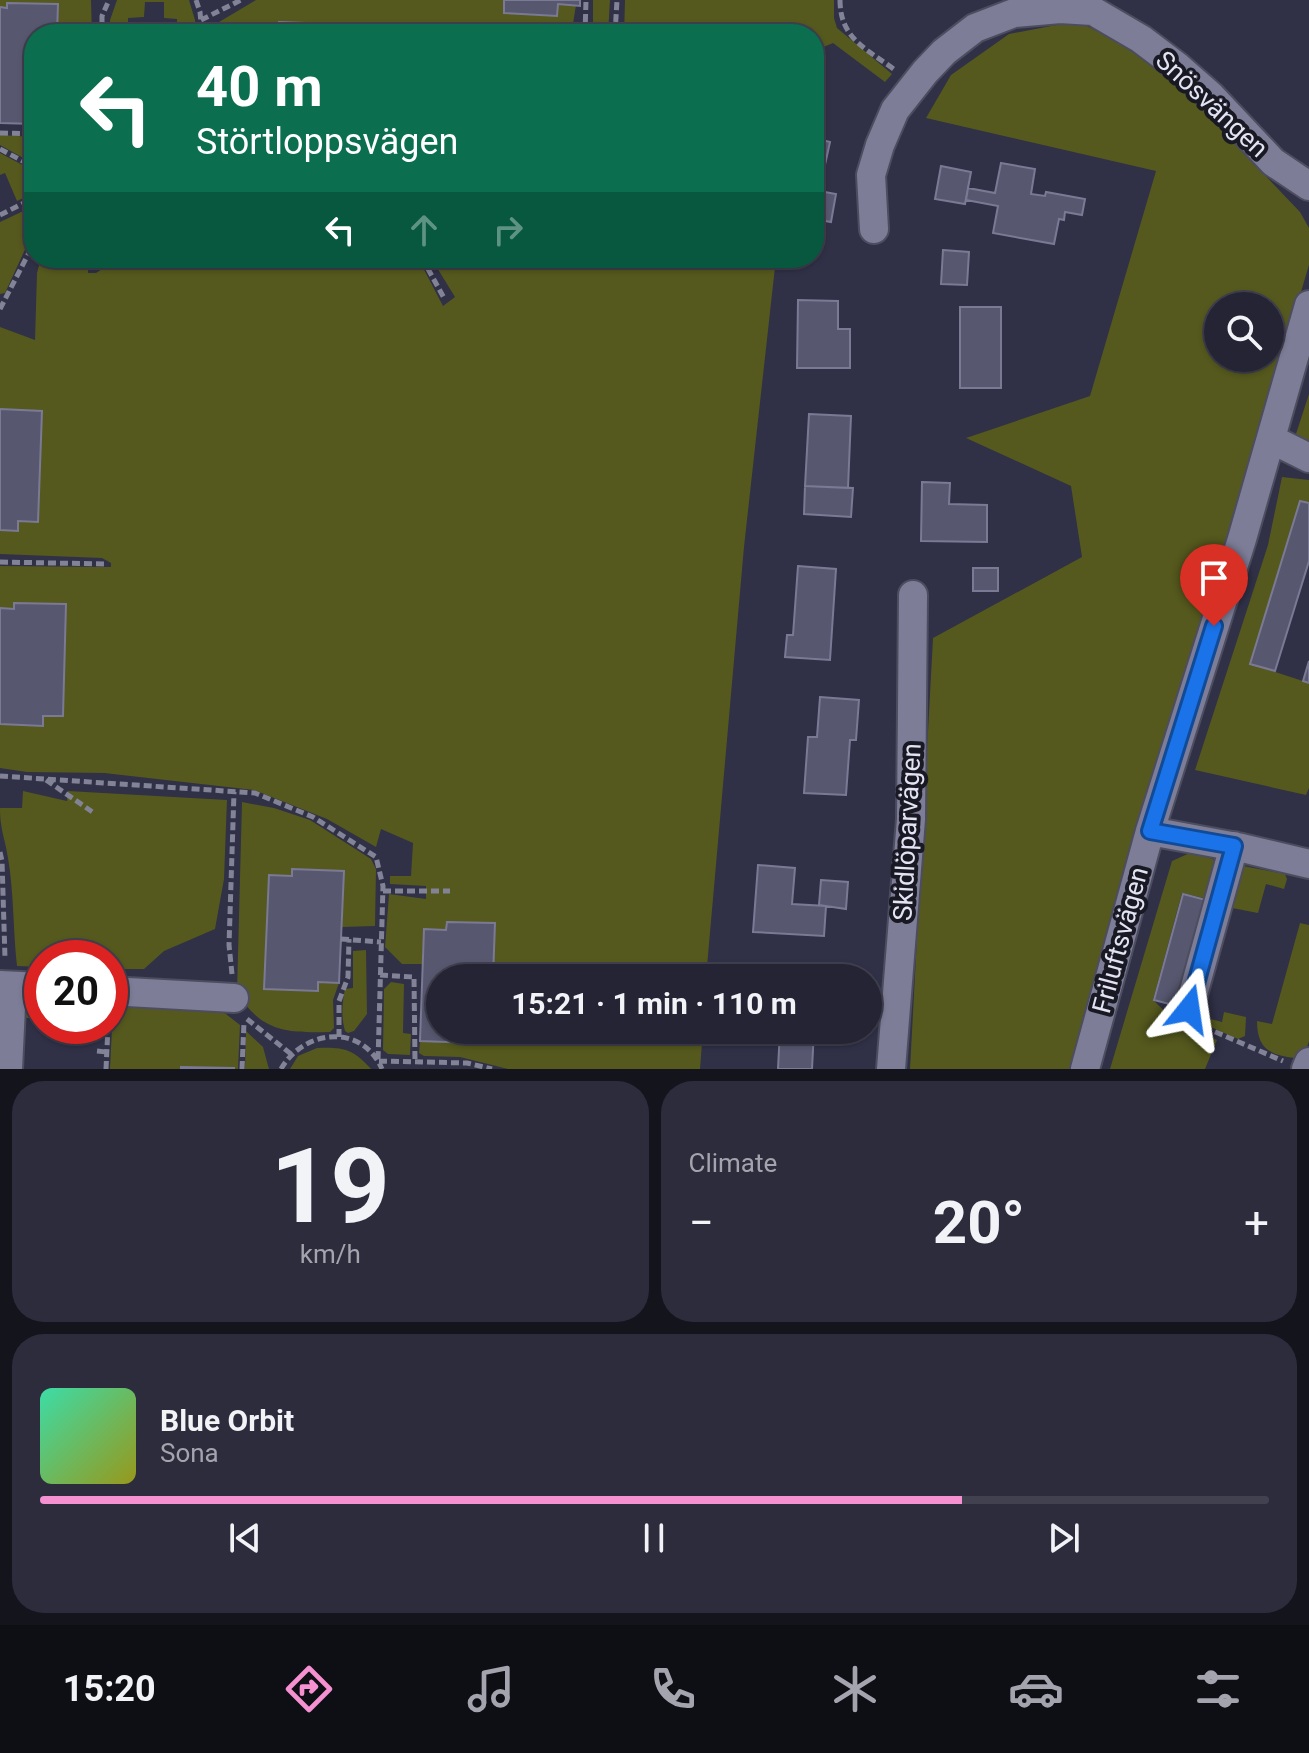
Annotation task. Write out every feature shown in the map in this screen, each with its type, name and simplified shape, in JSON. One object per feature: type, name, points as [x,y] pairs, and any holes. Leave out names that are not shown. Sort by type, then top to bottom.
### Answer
[{"type":"street","name":"Snösvängen","points":[[874,229],[871,175],[895,110],[944,52],[975,28],[1014,13],[1090,6],[1178,67],[1211,96],[1273,162],[1309,186]]},
{"type":"street","name":"Friluftsvägen","points":[[1085,1069],[1150,831],[1309,305]]},
{"type":"street","points":[[1271,439],[1309,458]]},
{"type":"street","name":"Skidlöparvägen","points":[[891,1069],[911,819],[913,595]]},
{"type":"street","points":[[1150,831],[1309,864]]},
{"type":"street","points":[[1189,1009],[1234,846]]},
{"type":"street","points":[[6,985],[8,1069]]},
{"type":"street","points":[[128,993],[239,1007]]},
{"type":"path","points":[[102,24],[109,0]]},
{"type":"path","points":[[196,0],[201,24]]},
{"type":"path","points":[[201,20],[241,0]]},
{"type":"path","points":[[585,24],[586,0]]},
{"type":"path","points":[[616,24],[617,0]]},
{"type":"path","points":[[840,0],[842,23],[851,37],[915,85]]},
{"type":"path","points":[[0,133],[24,134]]},
{"type":"path","points":[[0,149],[24,162]]},
{"type":"path","points":[[0,215],[24,203]]},
{"type":"path","points":[[0,308],[24,262]]},
{"type":"path","points":[[428,268],[444,298]]},
{"type":"path","points":[[0,562],[105,564]]},
{"type":"path","points":[[0,776],[255,793],[313,817],[376,857],[383,888],[378,1061]]},
{"type":"path","points":[[45,779],[94,813]]},
{"type":"path","points":[[234,792],[229,945],[239,1007],[242,1069]]},
{"type":"path","points":[[0,852],[6,985]]},
{"type":"path","points":[[383,888],[450,891]]},
{"type":"path","points":[[341,939],[381,942]]},
{"type":"path","points":[[339,1037],[339,1001],[348,977],[349,939]]},
{"type":"path","points":[[380,975],[418,977],[415,1062]]},
{"type":"path","points":[[239,1007],[291,1054]]},
{"type":"path","points":[[1189,1009],[1187,1020],[1301,1065]]},
{"type":"path","points":[[281,1069],[301,1045],[318,1038],[339,1037],[362,1045],[382,1069]]},
{"type":"path","points":[[106,1069],[107,1044]]},
{"type":"path","points":[[97,1051],[106,1052]]},
{"type":"path","points":[[378,1061],[467,1063],[492,1069]]},
{"type":"green space","points":[[0,0],[91,0],[92,24],[57,24],[58,4],[8,3],[7,8],[0,7]]},
{"type":"green space","points":[[117,0],[189,0],[195,24],[177,24],[177,19],[164,18],[164,2],[145,2],[144,17],[128,18],[128,24],[110,24]]},
{"type":"green space","points":[[256,0],[504,0],[504,13],[557,16],[558,4],[576,5],[573,24],[216,24]]},
{"type":"green space","points":[[593,0],[610,0],[609,24],[593,24]]},
{"type":"green space","points":[[625,0],[834,0],[837,28],[892,74],[885,82],[833,43],[824,47],[824,24],[624,24]]},
{"type":"green space","points":[[1077,21],[1167,67],[1300,212],[1309,228],[1309,265],[1284,349],[1284,292],[1204,292],[1204,372],[1277,372],[1069,1069],[910,1069],[933,638],[1082,557],[1071,486],[966,438],[1090,396],[1156,171],[926,118],[951,75],[1009,34]]},
{"type":"green space","points":[[0,135],[24,136],[24,158],[0,145]]},
{"type":"green space","points":[[0,153],[24,166],[24,198],[17,201],[5,173],[0,175]]},
{"type":"green space","points":[[24,211],[24,252],[5,293],[0,294],[0,222]]},
{"type":"green space","points":[[38,268],[88,268],[88,273],[96,273],[104,268],[423,268],[443,306],[455,297],[437,268],[775,268],[744,547],[707,964],[493,964],[494,923],[447,922],[446,930],[424,929],[422,964],[402,964],[385,947],[389,894],[426,899],[426,886],[390,884],[390,876],[411,876],[413,843],[381,829],[376,847],[327,819],[254,790],[104,773],[27,772],[0,768],[0,724],[42,726],[43,716],[63,716],[66,605],[14,603],[14,609],[0,608],[0,566],[111,567],[111,563],[102,558],[0,554],[0,530],[18,531],[18,521],[38,521],[42,411],[0,409],[0,327],[35,340]]},
{"type":"green space","points":[[1309,394],[1309,452],[1294,440]]},
{"type":"green space","points":[[1282,477],[1309,480],[1309,503],[1300,501],[1251,664],[1309,683],[1309,788],[1306,795],[1195,770],[1268,545]]},
{"type":"green space","points":[[23,791],[67,801],[68,791],[227,800],[224,879],[215,929],[164,951],[144,969],[128,969],[128,940],[24,940],[24,966],[17,966],[10,871],[0,808],[22,808]]},
{"type":"green space","points":[[242,802],[310,820],[371,859],[376,869],[375,926],[342,927],[344,871],[293,869],[292,876],[269,875],[264,989],[317,991],[318,982],[339,983],[333,1000],[334,1028],[330,1032],[300,1032],[276,1027],[255,1015],[237,992]]},
{"type":"green space","points":[[1192,852],[1218,861],[1208,899],[1182,893],[1153,1000],[1172,1018],[1217,1040],[1205,1069],[1110,1069],[1172,861]]},
{"type":"green space","points":[[1238,865],[1285,874],[1284,889],[1266,884],[1258,913],[1227,907]]},
{"type":"green space","points":[[1300,923],[1309,925],[1309,1041],[1306,1050],[1295,1058],[1278,1055],[1266,1048],[1259,1038],[1257,1021],[1272,1024]]},
{"type":"green space","points":[[366,950],[367,1014],[354,1031],[348,1033],[342,1015],[345,989],[353,988],[353,951]]},
{"type":"green space","points":[[391,982],[404,984],[403,1033],[411,1034],[410,1055],[388,1054],[383,1050],[384,989]]},
{"type":"green space","points":[[24,1005],[24,1037],[21,1036]]},
{"type":"green space","points":[[128,1007],[217,1010],[240,1025],[238,1069],[110,1069],[111,1044],[128,1044]]},
{"type":"green space","points":[[1224,1012],[1246,1017],[1245,1036],[1238,1039],[1195,1020],[1196,1015],[1222,1022]]},
{"type":"green space","points":[[246,1031],[263,1047],[269,1069],[245,1069]]},
{"type":"green space","points":[[420,1041],[426,1041],[426,1044],[702,1044],[700,1069],[508,1069],[460,1057],[424,1056],[419,1053]]},
{"type":"green space","points":[[317,1048],[347,1051],[371,1069],[290,1069],[298,1056]]},
{"type":"building","points":[[504,0],[580,0],[580,6],[558,4],[557,16],[504,13]]},
{"type":"building","points":[[7,3],[58,4],[57,24],[24,24],[24,124],[0,123],[0,7],[7,8]]},
{"type":"building","points":[[279,22],[332,24],[279,24]]},
{"type":"building","points":[[824,140],[830,142],[824,169]]},
{"type":"building","points":[[1001,163],[1035,169],[1031,194],[1045,196],[1046,192],[1085,199],[1082,215],[1065,212],[1064,220],[1059,219],[1054,244],[993,233],[998,206],[966,200],[968,188],[995,193]]},
{"type":"building","points":[[941,166],[971,172],[965,204],[935,199]]},
{"type":"building","points":[[824,192],[836,194],[831,222],[824,221]]},
{"type":"building","points":[[943,250],[969,252],[967,285],[941,284]]},
{"type":"building","points":[[798,300],[838,301],[838,329],[850,329],[850,368],[797,368]]},
{"type":"building","points":[[960,307],[1001,307],[1001,388],[960,388]]},
{"type":"building","points":[[0,409],[42,411],[38,522],[18,521],[18,531],[0,530]]},
{"type":"building","points":[[809,414],[851,416],[848,488],[805,486]]},
{"type":"building","points":[[922,482],[950,483],[949,504],[987,505],[987,542],[921,541]]},
{"type":"building","points":[[805,486],[853,488],[851,517],[804,514]]},
{"type":"building","points":[[1300,501],[1309,503],[1309,561],[1275,671],[1250,664]]},
{"type":"building","points":[[798,566],[836,569],[830,660],[785,657],[787,635],[793,635]]},
{"type":"building","points":[[973,568],[998,568],[998,591],[973,591]]},
{"type":"building","points":[[14,603],[66,604],[63,716],[43,716],[43,726],[0,724],[0,608],[14,609]]},
{"type":"building","points":[[1309,661],[1309,683],[1303,681]]},
{"type":"building","points":[[820,697],[859,700],[856,740],[850,740],[846,795],[804,793],[808,737],[817,737]]},
{"type":"building","points":[[758,865],[795,868],[792,904],[826,906],[824,936],[753,932]]},
{"type":"building","points":[[292,869],[344,871],[339,983],[318,982],[318,991],[264,989],[269,875],[292,876]]},
{"type":"building","points":[[821,880],[848,882],[846,909],[819,905]]},
{"type":"building","points":[[1183,894],[1206,900],[1177,1006],[1154,1000]]},
{"type":"building","points":[[447,922],[495,923],[494,964],[426,964],[426,1041],[420,1041],[424,929],[446,930]]},
{"type":"building","points":[[779,1044],[813,1044],[812,1069],[778,1069]]},
{"type":"building","points":[[234,1068],[234,1069],[181,1069]]},
{"type":"route","points":[[1189,1009],[1234,846],[1150,831],[1214,626]]}]
